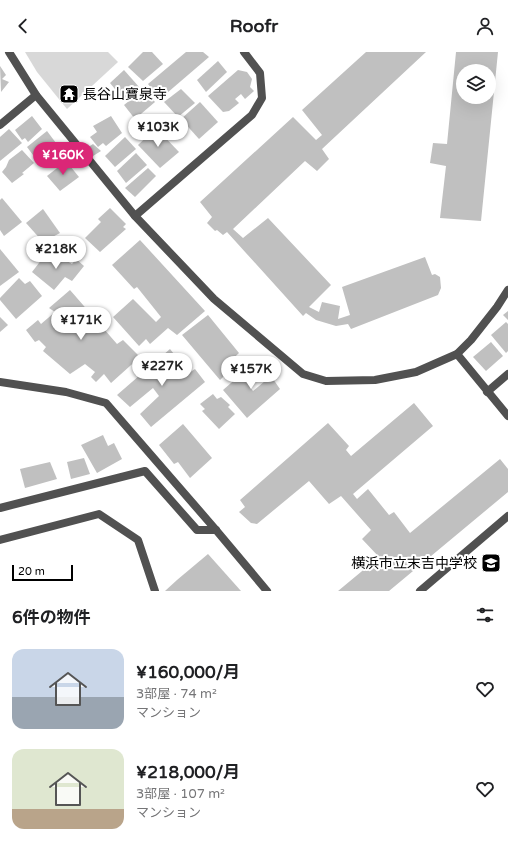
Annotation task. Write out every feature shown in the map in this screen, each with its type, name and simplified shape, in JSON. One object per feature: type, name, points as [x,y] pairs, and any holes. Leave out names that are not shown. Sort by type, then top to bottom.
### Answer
[{"type":"street","points":[[9,52],[36,95],[135,216],[214,299],[303,374],[326,381],[375,380],[416,372],[457,354],[471,340],[497,307],[508,290]]},
{"type":"street","points":[[135,216],[252,115],[262,98],[260,73],[244,52]]},
{"type":"street","points":[[0,125],[36,95]]},
{"type":"street","points":[[457,354],[508,416]]},
{"type":"street","points":[[487,392],[508,374]]},
{"type":"street","points":[[0,382],[66,392],[106,403],[267,591]]},
{"type":"street","points":[[0,508],[145,471],[197,530],[216,530]]},
{"type":"street","points":[[0,540],[99,514],[138,540],[155,591]]},
{"type":"street","points":[[420,591],[508,516]]},
{"type":"shaded area","name":"長谷山寶泉寺","points":[[25,52],[108,52],[118,62],[67,109],[37,72]]},
{"type":"building","points":[[143,52],[152,52],[163,64],[143,81],[128,67]]},
{"type":"building","points":[[186,52],[203,52],[209,57],[160,99],[148,84]]},
{"type":"building","points":[[366,52],[426,52],[322,149],[329,159],[317,171],[305,161],[233,229],[243,238],[268,218],[331,285],[309,307],[319,312],[322,302],[340,306],[338,319],[350,315],[342,287],[425,257],[432,275],[435,274],[440,277],[441,288],[438,295],[351,329],[348,324],[336,326],[316,320],[306,313],[303,316],[227,232],[223,235],[217,230],[215,231],[207,223],[212,217],[200,202],[293,117],[316,140],[322,135],[302,110]]},
{"type":"building","points":[[456,52],[498,52],[496,72],[496,64],[456,64],[456,104],[493,104],[481,221],[440,218],[446,166],[430,163],[433,143],[447,144]]},
{"type":"building","points":[[218,61],[227,72],[206,92],[197,80]]},
{"type":"building","points":[[0,66],[6,75],[2,79],[9,82],[1,92]]},
{"type":"building","points":[[124,70],[140,88],[124,100],[110,83]]},
{"type":"building","points":[[238,70],[247,72],[252,79],[250,87],[254,91],[245,99],[241,94],[235,99],[239,103],[229,111],[223,112],[208,96]]},
{"type":"building","points":[[144,89],[155,102],[135,119],[124,105]]},
{"type":"building","points":[[181,89],[195,103],[178,117],[164,102]]},
{"type":"building","points":[[200,102],[218,122],[199,139],[181,119]]},
{"type":"building","points":[[32,116],[42,129],[28,142],[25,138],[22,140],[15,130]]},
{"type":"building","points":[[111,116],[122,133],[106,146],[103,143],[98,147],[90,137],[97,132],[93,126]]},
{"type":"building","points":[[156,128],[179,152],[160,168],[138,145]]},
{"type":"building","points":[[9,129],[22,143],[0,161],[0,137]]},
{"type":"building","points":[[47,131],[59,147],[48,155],[41,149],[33,155],[27,147]]},
{"type":"building","points":[[125,137],[136,149],[115,167],[105,156]]},
{"type":"building","points":[[93,144],[101,151],[93,156],[87,148]]},
{"type":"building","points":[[22,150],[34,163],[22,173],[24,174],[12,183],[2,172],[9,160]]},
{"type":"building","points":[[136,153],[147,165],[126,183],[117,171]]},
{"type":"building","points":[[66,161],[79,177],[60,191],[47,176]]},
{"type":"building","points":[[148,168],[156,176],[135,197],[125,188]]},
{"type":"building","points":[[2,198],[22,222],[4,236],[0,230],[0,200]]},
{"type":"building","points":[[110,208],[126,224],[123,227],[126,229],[100,252],[85,238],[101,222],[98,219]]},
{"type":"building","points":[[43,209],[60,233],[43,242],[26,223]]},
{"type":"building","points":[[140,240],[205,311],[177,335],[168,328],[150,344],[146,339],[139,346],[113,317],[133,299],[156,322],[161,317],[137,287],[134,289],[112,265]]},
{"type":"building","points":[[0,249],[19,272],[0,286]]},
{"type":"building","points":[[49,250],[72,264],[76,259],[84,266],[72,281],[65,277],[54,290],[32,272]]},
{"type":"building","points":[[19,278],[25,284],[30,281],[42,296],[16,319],[0,300],[0,298]]},
{"type":"building","points":[[70,290],[117,344],[123,340],[140,357],[111,383],[104,374],[96,382],[91,377],[95,372],[85,364],[70,374],[43,351],[46,347],[39,340],[35,342],[26,330],[38,320],[41,324],[55,312],[49,308]]},
{"type":"building","points":[[508,311],[508,320],[503,315]]},
{"type":"building","points":[[208,315],[239,353],[225,366],[229,371],[220,380],[182,335]]},
{"type":"building","points":[[0,317],[8,325],[0,332]]},
{"type":"building","points":[[506,322],[508,324],[508,351],[506,353],[491,335]]},
{"type":"building","points":[[491,342],[503,356],[486,371],[473,357]]},
{"type":"building","points":[[170,349],[189,373],[195,369],[205,382],[151,427],[140,414],[159,396],[153,388],[130,407],[117,395]]},
{"type":"building","points":[[257,360],[267,373],[250,387],[253,391],[271,376],[280,389],[247,418],[223,390]]},
{"type":"building","points":[[213,394],[217,399],[221,397],[230,405],[228,407],[235,414],[219,429],[202,411],[205,409],[200,404]]},
{"type":"building","points":[[414,403],[433,426],[353,494],[357,499],[368,489],[389,515],[394,512],[410,533],[500,459],[508,469],[508,492],[389,591],[338,591],[379,557],[362,539],[371,530],[341,496],[329,504],[309,481],[257,524],[251,523],[239,512],[245,507],[240,500],[328,423],[349,446],[346,450],[351,456]]},
{"type":"building","points":[[183,424],[212,458],[190,478],[178,462],[174,464],[159,445]]},
{"type":"building","points":[[103,435],[108,446],[114,443],[122,459],[97,473],[81,445]]},
{"type":"building","points":[[84,458],[90,474],[71,479],[67,462]]},
{"type":"building","points":[[50,462],[57,479],[25,488],[20,469]]},
{"type":"building","points":[[208,554],[241,591],[165,591],[177,580]]},
{"type":"place","name":"長谷山寶泉寺","points":[[69,94]]},
{"type":"place","name":"横浜市立末吉中学校","points":[[491,563]]}]
